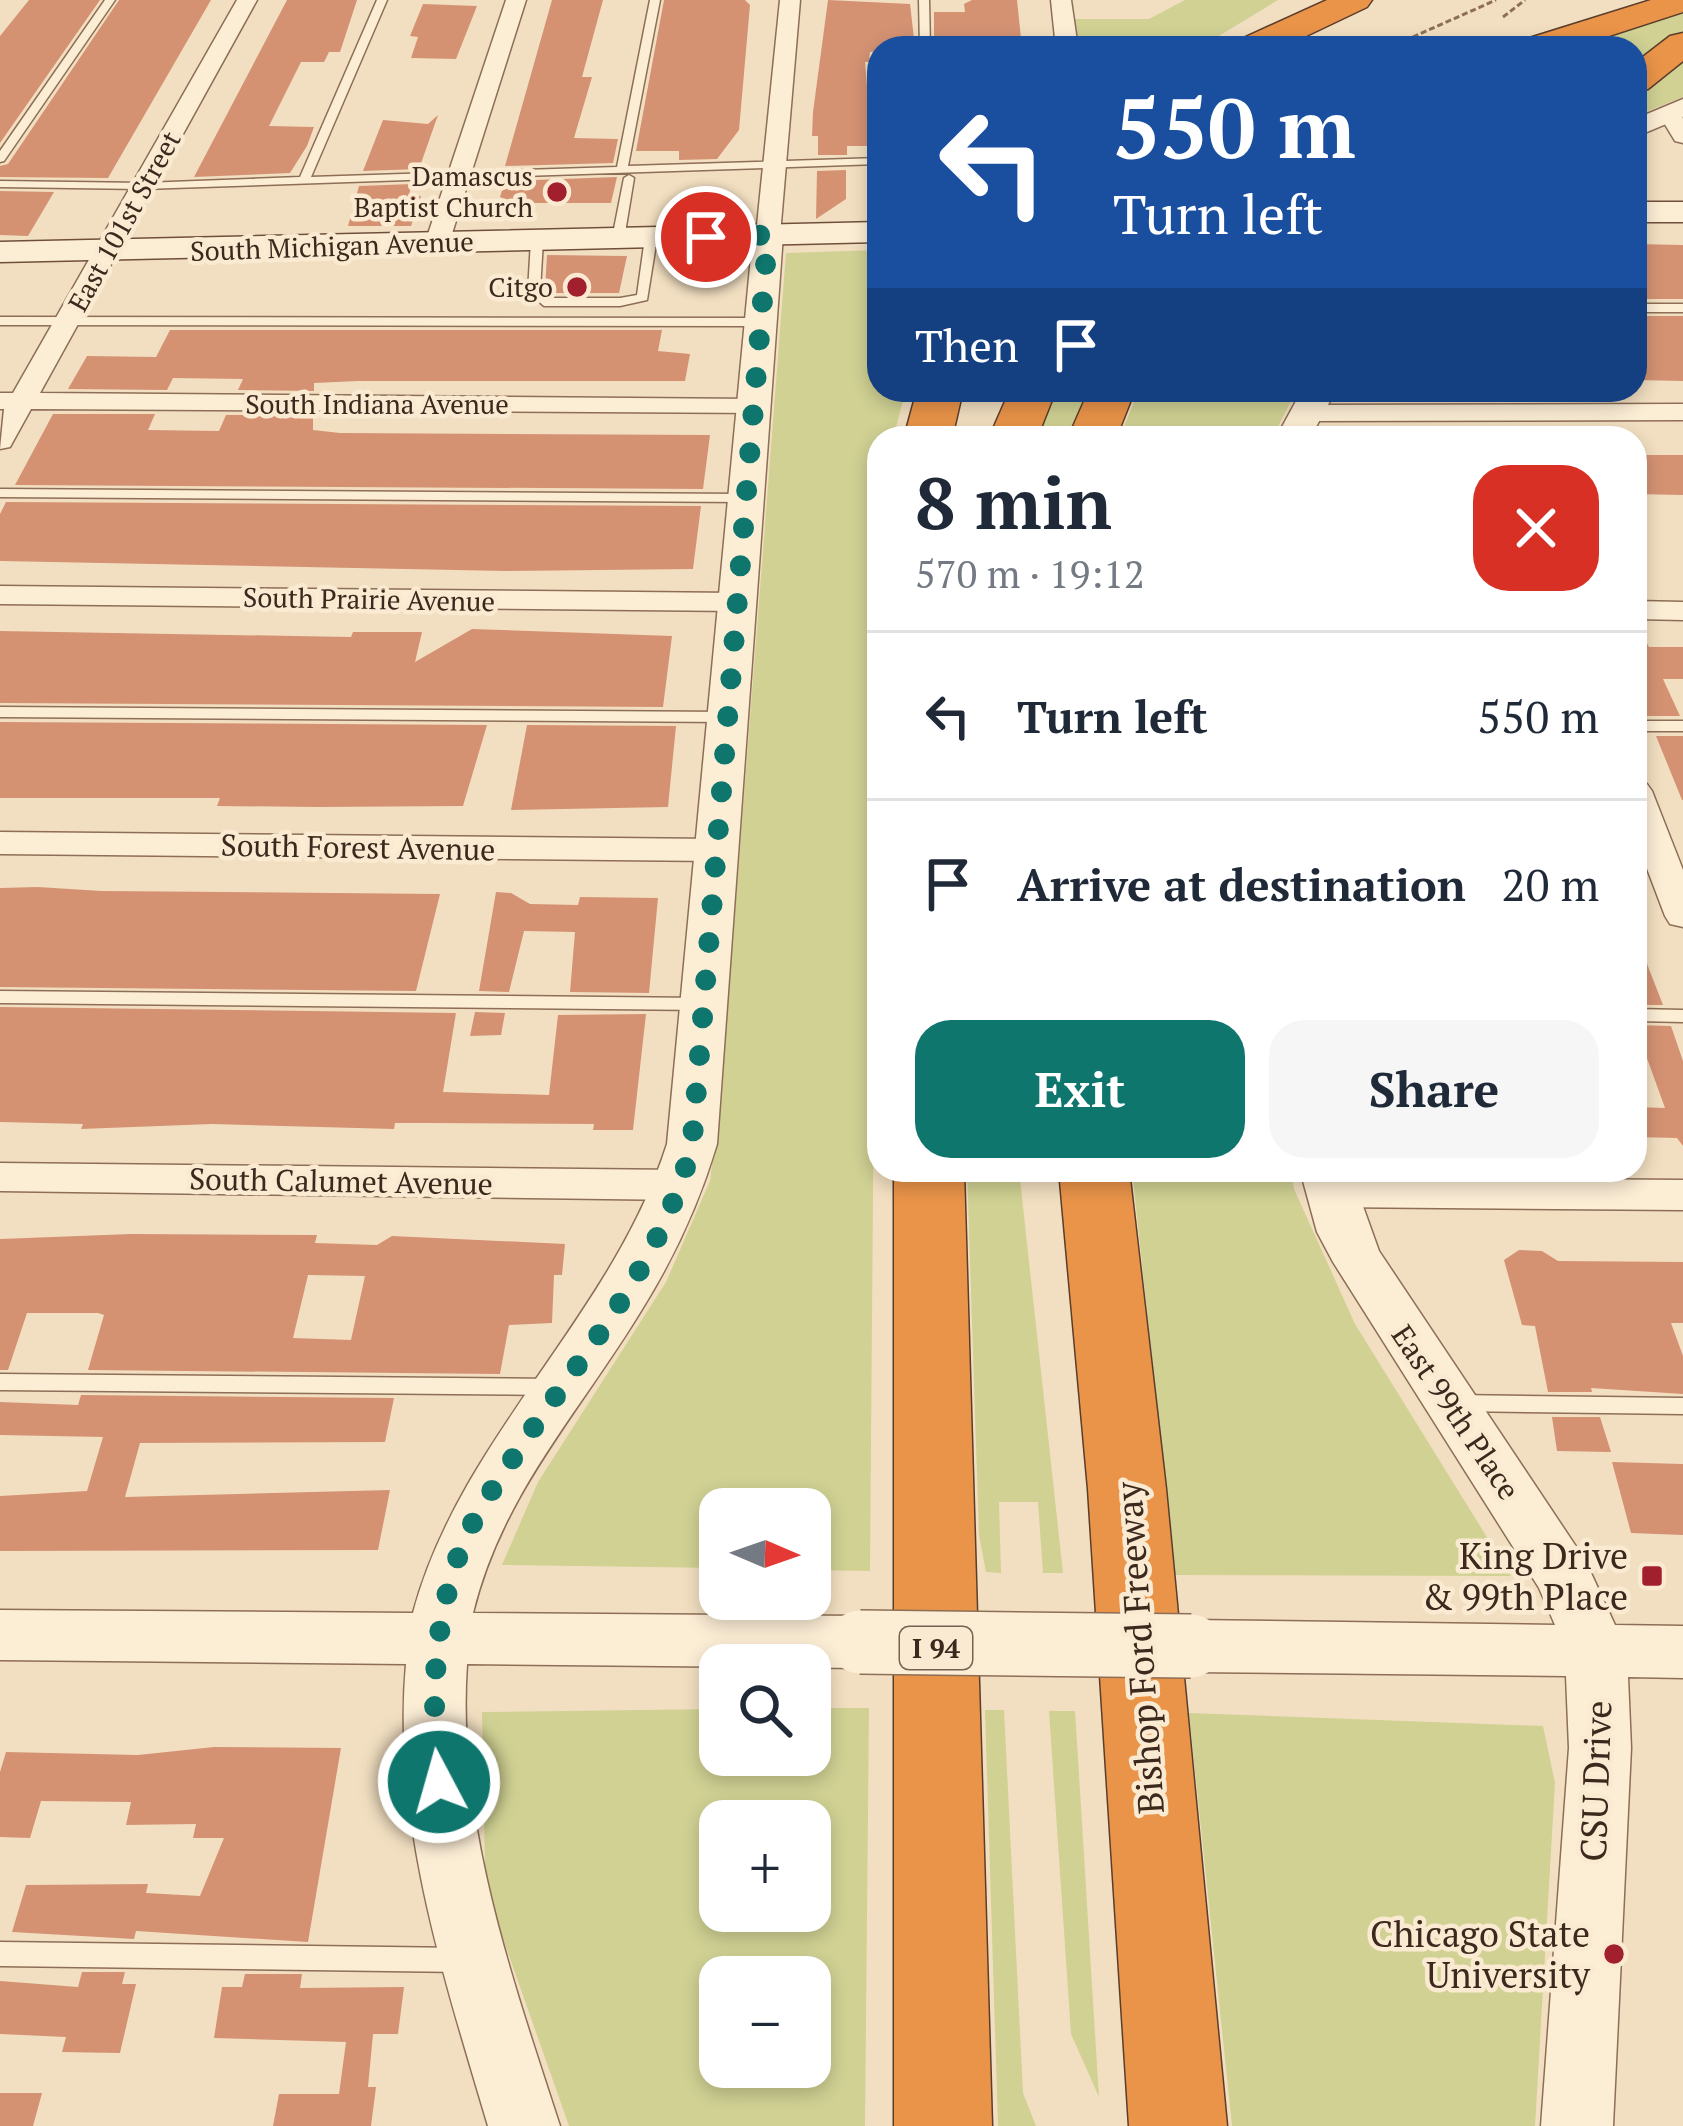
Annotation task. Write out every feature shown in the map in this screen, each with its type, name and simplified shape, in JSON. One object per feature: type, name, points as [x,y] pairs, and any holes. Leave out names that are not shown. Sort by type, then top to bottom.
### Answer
[{"type":"highway","points":[[1242,36],[1299,0]]},
{"type":"highway","points":[[1278,36],[1355,0]]},
{"type":"highway","points":[[1501,29],[1577,0]]},
{"type":"highway","points":[[1574,36],[1683,1]]},
{"type":"highway","points":[[1647,72],[1683,44]]},
{"type":"highway","name":"I 94","points":[[929,1182],[943,2126]]},
{"type":"highway","points":[[1049,1182],[1104,1670],[1160,1920]]},
{"type":"highway","name":"Bishop Ford Freeway","points":[[1095,1182],[1127,1489],[1178,2126]]},
{"type":"main road","points":[[1647,212],[1683,212]]},
{"type":"main road","name":"South Michigan Avenue","points":[[0,252],[867,232]]},
{"type":"street","name":"East 101st Street","points":[[0,441],[11,401],[68,321],[247,0]]},
{"type":"street","points":[[437,243],[516,0]]},
{"type":"street","points":[[524,2126],[473,1960],[434,1738],[440,1639],[453,1572],[467,1534],[560,1388],[644,1269],[682,1185],[692,1144],[790,0]]},
{"type":"street","points":[[1061,0],[1066,36]]},
{"type":"street","points":[[1647,126],[1678,119]]},
{"type":"street","name":"South Indiana Avenue","points":[[11,401],[754,407]]},
{"type":"street","points":[[1306,414],[1683,412]]},
{"type":"street","name":"South Prairie Avenue","points":[[0,596],[737,602]]},
{"type":"street","points":[[1647,610],[1683,611]]},
{"type":"street","points":[[1647,825],[1683,916]]},
{"type":"street","name":"South Forest Avenue","points":[[0,843],[716,850]]},
{"type":"street","name":"South Calumet Avenue","points":[[0,1177],[682,1185]]},
{"type":"street","name":"East 99th Place","points":[[1327,1182],[1342,1232],[1359,1262],[1564,1577],[1596,1652]]},
{"type":"street","points":[[1352,1182],[1683,1195]]},
{"type":"street","points":[[0,1635],[1683,1652]]},
{"type":"street","name":"CSU Drive","points":[[1577,2126],[1600,1748],[1596,1652]]},
{"type":"lane","points":[[0,159],[110,0]]},
{"type":"lane","points":[[304,181],[382,0]]},
{"type":"lane","points":[[537,240],[534,292],[544,302],[643,298],[626,174],[655,0]]},
{"type":"lane","points":[[924,0],[925,36]]},
{"type":"lane","points":[[0,184],[143,186],[626,174],[867,161]]},
{"type":"lane","points":[[1647,308],[1683,308]]},
{"type":"lane","points":[[0,320],[759,322]]},
{"type":"lane","points":[[0,493],[746,499]]},
{"type":"lane","points":[[0,712],[728,717]]},
{"type":"lane","points":[[1647,726],[1683,726]]},
{"type":"lane","points":[[0,997],[704,1004]]},
{"type":"lane","points":[[1647,1015],[1683,1016]]},
{"type":"lane","points":[[0,1382],[560,1388]]},
{"type":"lane","points":[[1451,1403],[1683,1406]]},
{"type":"lane","points":[[0,1954],[473,1960]]},
{"type":"path","points":[[1415,36],[1496,0]]},
{"type":"path","points":[[1501,29],[1525,0]]},
{"type":"green space","points":[[1185,0],[1278,0],[1219,36],[1075,36],[1073,19],[1149,19]]},
{"type":"green space","points":[[1683,12],[1683,37],[1647,62],[1647,36],[1608,36]]},
{"type":"green space","points":[[1683,55],[1683,97],[1647,111],[1647,84]]},
{"type":"green space","points":[[867,250],[867,402],[903,402],[896,426],[867,426],[867,1182],[873,1182],[870,1571],[831,1570],[831,1488],[699,1488],[699,1568],[502,1565],[538,1482],[666,1282],[710,1181],[722,1081],[786,253]]},
{"type":"green space","points":[[1049,402],[1083,402],[1072,426],[1039,426]]},
{"type":"green space","points":[[1134,402],[1291,402],[1278,426],[1124,426]]},
{"type":"green space","points":[[967,1182],[1020,1182],[1063,1573],[1043,1573],[1038,1502],[999,1502],[1001,1573],[986,1572],[979,1535]]},
{"type":"green space","points":[[1133,1182],[1293,1182],[1355,1324],[1511,1576],[1175,1575]]},
{"type":"green space","points":[[831,1708],[869,1708],[865,2126],[569,2126],[501,1933],[485,1869],[482,1712],[699,1709],[699,1776],[831,1776]]},
{"type":"green space","points":[[985,1710],[1004,1710],[1023,2093],[1036,2126],[998,2126]]},
{"type":"green space","points":[[1049,1711],[1075,1711],[1099,2097],[1071,2034]]},
{"type":"green space","points":[[1189,1713],[1543,1726],[1555,1783],[1535,2126],[1232,2126]]},
{"type":"building","points":[[29,0],[100,0],[0,143],[0,36]]},
{"type":"building","points":[[119,0],[211,0],[108,178],[0,177],[0,166],[8,164]]},
{"type":"building","points":[[287,0],[357,0],[340,52],[329,52],[324,62],[301,62],[269,126],[314,127],[307,146],[290,173],[194,177]]},
{"type":"building","points":[[552,0],[603,0],[582,77],[592,77],[574,138],[618,139],[613,163],[505,166]]},
{"type":"building","points":[[664,0],[745,0],[750,5],[739,130],[717,159],[679,160],[679,151],[636,151]]},
{"type":"building","points":[[828,0],[910,4],[914,36],[867,36],[867,146],[847,146],[847,155],[818,155],[818,136],[812,136]]},
{"type":"building","points":[[1017,0],[1021,36],[934,36],[934,12],[965,12],[964,4]]},
{"type":"building","points":[[423,4],[477,6],[456,59],[411,58],[418,37],[410,36]]},
{"type":"building","points":[[438,115],[419,169],[363,171],[383,120],[428,124]]},
{"type":"building","points":[[846,170],[846,199],[816,219],[817,171]]},
{"type":"building","name":"Damascus Baptist Church","points":[[617,177],[611,203],[514,203],[500,197],[505,181]]},
{"type":"building","points":[[413,184],[408,196],[421,196],[411,226],[348,226],[359,186]]},
{"type":"building","points":[[0,191],[54,192],[28,236],[0,235]]},
{"type":"building","points":[[1647,244],[1683,245],[1683,299],[1647,299]]},
{"type":"building","points":[[547,255],[627,256],[619,293],[549,293],[545,289]]},
{"type":"building","points":[[1647,316],[1683,316],[1683,381],[1647,380]]},
{"type":"building","points":[[170,330],[662,330],[658,351],[690,354],[685,381],[358,381],[314,383],[314,391],[238,390],[243,379],[173,378],[167,390],[68,389],[87,356],[156,357]]},
{"type":"building","points":[[53,414],[155,414],[148,430],[219,431],[226,415],[313,415],[313,430],[340,433],[710,435],[703,489],[15,485]]},
{"type":"building","points":[[1647,455],[1683,455],[1683,495],[1647,494]]},
{"type":"building","points":[[6,502],[701,506],[693,569],[506,571],[0,561],[0,514]]},
{"type":"building","points":[[472,629],[672,636],[663,707],[0,703],[0,631],[351,637],[353,632],[422,632],[415,662]]},
{"type":"building","points":[[1647,644],[1683,647],[1683,679],[1663,679],[1680,716],[1647,716]]},
{"type":"building","points":[[0,722],[487,725],[463,806],[316,807],[217,806],[220,798],[0,798]]},
{"type":"building","points":[[527,725],[676,726],[668,807],[511,810]]},
{"type":"building","points":[[1656,736],[1683,736],[1683,800],[1682,800]]},
{"type":"building","points":[[0,888],[440,894],[416,991],[0,987]]},
{"type":"building","points":[[496,892],[511,893],[530,904],[578,905],[580,897],[658,898],[649,993],[570,992],[575,932],[524,931],[509,992],[479,991]]},
{"type":"building","points":[[1647,964],[1663,1005],[1647,1005]]},
{"type":"building","points":[[0,1007],[456,1013],[443,1092],[549,1095],[558,1015],[646,1014],[633,1130],[593,1130],[594,1124],[430,1123],[395,1123],[394,1129],[212,1124],[81,1129],[83,1124],[0,1122]]},
{"type":"building","points":[[475,1012],[505,1013],[501,1035],[470,1036]]},
{"type":"building","points":[[1647,1025],[1671,1026],[1683,1061],[1683,1146],[1677,1138],[1647,1137],[1647,1107],[1665,1108],[1647,1058]]},
{"type":"building","points":[[317,1235],[315,1243],[377,1245],[392,1236],[565,1244],[562,1275],[554,1275],[552,1323],[509,1325],[500,1374],[88,1370],[104,1315],[98,1313],[27,1313],[8,1370],[0,1370],[0,1239]],"holes":[[[308,1275],[365,1276],[351,1340],[293,1338]]]},
{"type":"building","points":[[1519,1250],[1542,1251],[1558,1261],[1683,1262],[1683,1323],[1671,1323],[1683,1356],[1683,1394],[1591,1388],[1592,1392],[1548,1392],[1535,1326],[1522,1325],[1504,1260]]},
{"type":"building","points":[[81,1395],[394,1398],[385,1442],[140,1443],[125,1497],[390,1490],[378,1550],[0,1551],[0,1496],[87,1491],[103,1437],[0,1435],[0,1402],[78,1405]]},
{"type":"building","points":[[1552,1417],[1600,1417],[1611,1452],[1557,1451]]},
{"type":"building","points":[[1612,1462],[1683,1464],[1683,1535],[1631,1533]]},
{"type":"building","points":[[214,1747],[341,1748],[308,1942],[136,1931],[134,1939],[12,1932],[26,1885],[148,1884],[146,1893],[200,1896],[224,1838],[193,1838],[196,1824],[126,1825],[131,1802],[41,1801],[30,1838],[0,1837],[0,1772],[6,1752],[138,1755]]},
{"type":"building","points":[[82,1972],[125,1972],[122,1984],[136,1984],[120,2053],[62,2052],[66,2037],[0,2034],[0,1981],[78,1987]]},
{"type":"building","points":[[245,1974],[302,1974],[300,1988],[404,1987],[398,2034],[373,2034],[368,2087],[376,2087],[371,2126],[273,2126],[279,2094],[339,2094],[346,2042],[214,2038],[222,1987],[242,1987]]},
{"type":"building","points":[[0,2093],[42,2093],[33,2126],[0,2126]]},
{"type":"place","name":"Damascus Baptist Church","points":[[557,192]]},
{"type":"place","name":"Citgo","points":[[577,287]]},
{"type":"place","name":"King Drive & 99th Place","points":[[1652,1576]]},
{"type":"place","name":"Chicago State University","points":[[1614,1954]]},
{"type":"route","points":[[439,1782],[432,1716],[436,1673],[453,1572],[467,1534],[560,1388],[644,1269],[682,1185],[692,1144],[768,235],[706,237]]}]
